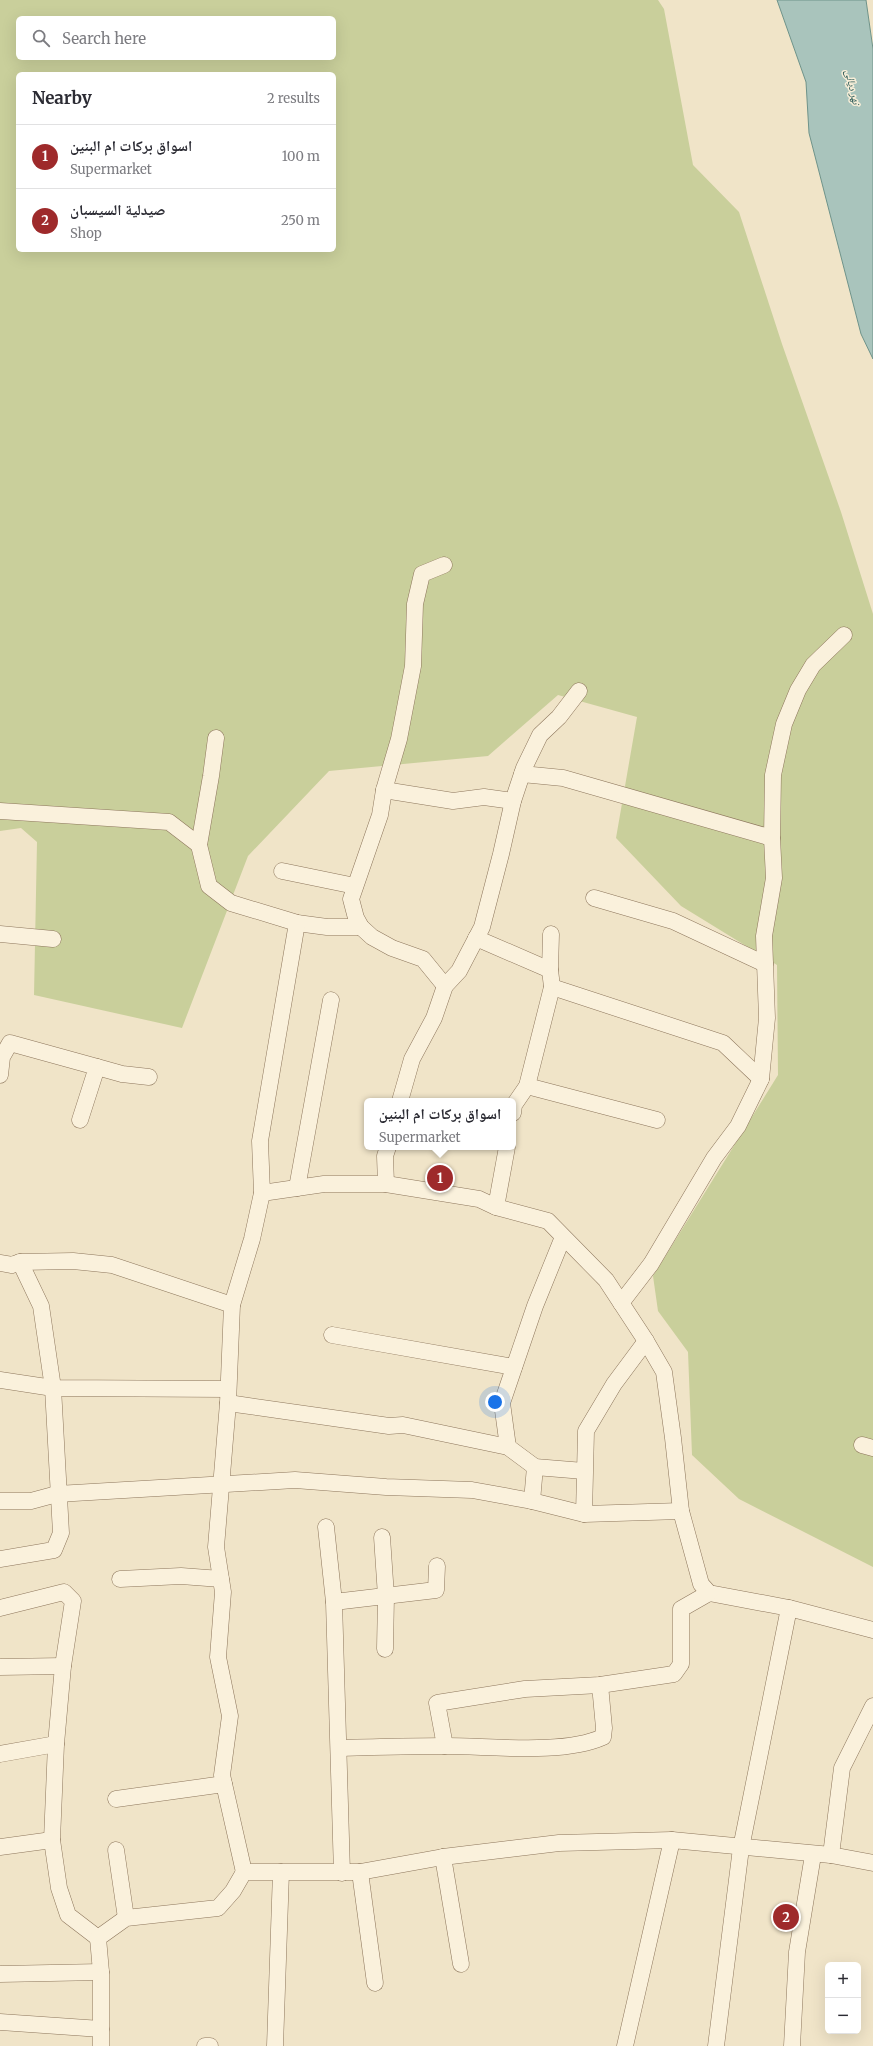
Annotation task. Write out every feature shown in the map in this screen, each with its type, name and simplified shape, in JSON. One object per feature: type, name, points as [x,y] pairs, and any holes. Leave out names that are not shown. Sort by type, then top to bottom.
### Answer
[{"type":"street","points":[[444,565],[422,574],[415,604],[413,666],[399,739],[384,790],[380,815],[351,899],[356,918],[361,927],[372,937],[392,948],[423,959],[445,986]]},
{"type":"street","points":[[621,1303],[651,1264],[714,1158],[738,1126],[761,1079],[767,1018],[764,936],[774,878],[772,838],[773,775],[784,724],[798,690],[813,665],[844,636]]},
{"type":"street","points":[[401,1098],[412,1059],[434,1018],[445,986],[459,971],[482,927],[502,854],[512,801],[522,774],[540,735],[559,717],[579,691]]},
{"type":"street","points":[[216,738],[199,845],[209,886],[231,903],[298,923],[327,927],[361,927]]},
{"type":"street","points":[[522,774],[563,778],[615,794],[652,802],[772,838]]},
{"type":"street","points":[[384,790],[452,801],[484,797],[512,801]]},
{"type":"street","points":[[0,810],[169,822],[199,845]]},
{"type":"street","points":[[282,871],[355,886]]},
{"type":"street","points":[[594,898],[674,921],[765,964]]},
{"type":"street","points":[[98,1938],[126,1918],[218,1908],[233,1891],[244,1872],[222,1776],[230,1716],[218,1657],[223,1592],[216,1547],[228,1396],[232,1305],[252,1239],[262,1193],[260,1140],[298,923]]},
{"type":"street","points":[[0,934],[52,939]]},
{"type":"street","points":[[516,1102],[527,1086],[552,986],[550,970],[551,934]]},
{"type":"street","points":[[476,938],[550,970]]},
{"type":"street","points":[[552,986],[723,1043],[761,1079]]},
{"type":"street","points":[[297,1188],[331,1000]]},
{"type":"street","points":[[0,1075],[2,1057],[10,1043],[122,1074],[149,1077]]},
{"type":"street","points":[[80,1120],[97,1067]]},
{"type":"street","points":[[527,1086],[657,1120]]},
{"type":"street","points":[[386,1184],[385,1156],[387,1150]]},
{"type":"street","points":[[496,1207],[506,1150]]},
{"type":"street","points":[[262,1193],[324,1184],[386,1184],[479,1199],[496,1207],[548,1221],[606,1280],[646,1341],[664,1372],[681,1511],[701,1584],[709,1593],[789,1608],[873,1630]]},
{"type":"street","points":[[508,1447],[502,1403],[535,1306],[563,1237]]},
{"type":"street","points":[[0,1263],[12,1265],[20,1262],[73,1261],[112,1265],[232,1305]]},
{"type":"street","points":[[0,1559],[54,1550],[61,1533],[53,1388],[41,1306],[20,1262]]},
{"type":"street","points":[[332,1335],[514,1367]]},
{"type":"street","points":[[584,1514],[586,1431],[614,1384],[646,1341]]},
{"type":"street","points":[[0,1380],[53,1388],[228,1396],[389,1426],[403,1425],[508,1447],[535,1467],[584,1471]]},
{"type":"street","points":[[532,1501],[535,1467]]},
{"type":"street","points":[[0,1501],[31,1501],[58,1494],[295,1480],[386,1487],[472,1490],[532,1501],[584,1514],[681,1511]]},
{"type":"street","points":[[326,1527],[334,1602],[340,1748],[342,1873]]},
{"type":"street","points":[[382,1538],[386,1596],[385,1649]]},
{"type":"street","points":[[334,1602],[436,1590],[436,1566]]},
{"type":"street","points":[[120,1578],[181,1576],[221,1579]]},
{"type":"street","points":[[0,1608],[64,1592],[73,1601],[63,1666],[56,1744],[52,1840],[59,1888],[68,1915],[98,1938],[101,1972],[101,2046]]},
{"type":"street","points":[[445,1746],[437,1703],[525,1689],[600,1685],[674,1674],[681,1664],[681,1609],[709,1593]]},
{"type":"street","points":[[716,2046],[741,1848],[789,1608]]},
{"type":"street","points":[[0,1668],[63,1666]]},
{"type":"street","points":[[340,1748],[445,1746],[543,1747],[587,1744],[603,1737],[604,1728],[600,1685]]},
{"type":"street","points":[[831,1855],[842,1768],[873,1706]]},
{"type":"street","points":[[0,1754],[56,1744]]},
{"type":"street","points":[[116,1799],[224,1784]]},
{"type":"street","points":[[0,1847],[52,1840]]},
{"type":"street","points":[[244,1872],[360,1872],[443,1857],[559,1843],[672,1840],[813,1855],[831,1855],[873,1863]]},
{"type":"street","points":[[625,2046],[672,1840]]},
{"type":"street","points":[[116,1850],[126,1918]]},
{"type":"street","points":[[792,2046],[798,1952],[813,1855]]},
{"type":"street","points":[[443,1857],[461,1964]]},
{"type":"street","points":[[275,2046],[280,1872]]},
{"type":"street","points":[[360,1872],[375,1983]]},
{"type":"street","points":[[0,1974],[101,1972]]},
{"type":"street","points":[[0,2022],[101,2029]]},
{"type":"street","points":[[205,2046],[210,2046]]},
{"type":"green space","points":[[0,0],[658,0],[664,9],[693,165],[739,212],[782,344],[841,512],[873,614],[873,1567],[739,1499],[692,1455],[688,1352],[658,1311],[653,1276],[778,1075],[777,965],[681,906],[616,838],[637,717],[558,695],[488,756],[329,771],[248,856],[182,1028],[34,995],[37,842],[21,828],[0,831]]},
{"type":"water","name":"نهر ديالى","points":[[777,0],[866,0],[873,49],[873,359],[861,334],[809,133],[806,82]]},
{"type":"place","name":"اسواق بركات ام البنين","points":[[440,1178]]},
{"type":"place","name":"صيدلية السيسبان","points":[[786,1917]]}]
